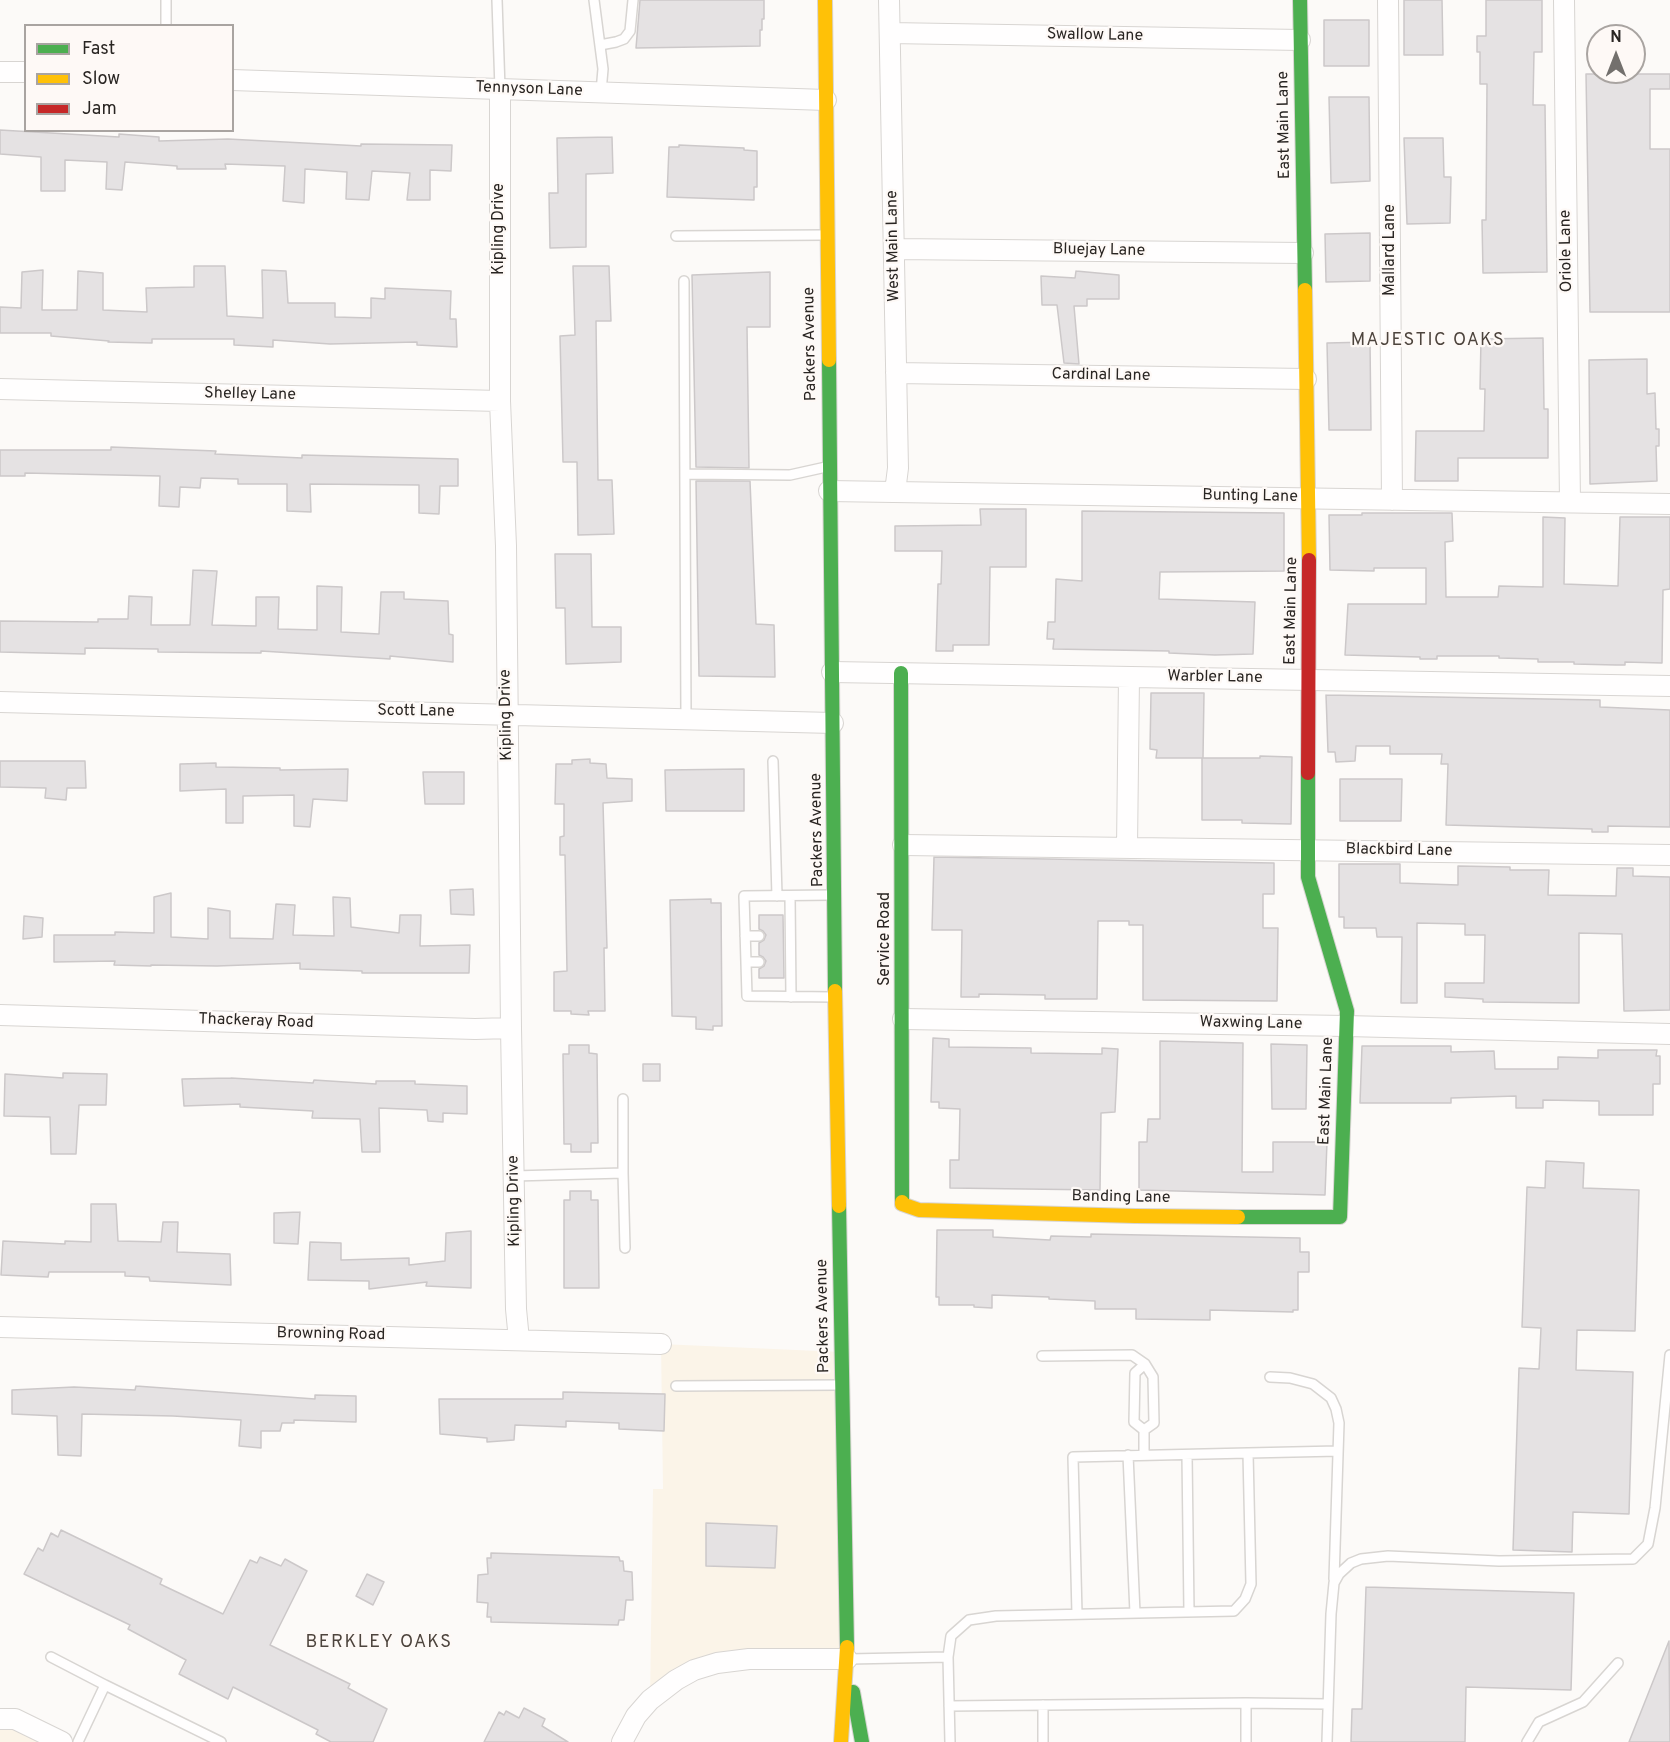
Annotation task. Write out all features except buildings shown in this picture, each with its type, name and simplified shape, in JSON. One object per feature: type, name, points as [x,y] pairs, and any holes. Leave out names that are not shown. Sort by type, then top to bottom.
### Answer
[{"type":"street","name":"Packers Avenue","points":[[825,0],[835,998],[847,1659],[841,1742]]},
{"type":"street","name":"West Main Lane","points":[[889,0],[898,468],[895,492]]},
{"type":"street","name":"East Main Lane","points":[[1300,0],[1309,521],[1308,877],[1347,1011],[1340,1217]]},
{"type":"street","name":"Mallard Lane","points":[[1388,0],[1392,500]]},
{"type":"street","name":"Oriole Lane","points":[[1564,0],[1570,502]]},
{"type":"street","name":"Swallow Lane","points":[[890,33],[1300,40]]},
{"type":"street","points":[[0,72],[24,72]]},
{"type":"street","name":"Tennyson Lane","points":[[234,80],[826,100]]},
{"type":"street","name":"Kipling Drive","points":[[500,89],[500,401],[506,546],[511,1028],[516,1309],[519,1340]]},
{"type":"street","name":"Bluejay Lane","points":[[894,249],[1303,253]]},
{"type":"street","name":"Cardinal Lane","points":[[896,373],[1306,380]]},
{"type":"street","name":"Shelley Lane","points":[[0,389],[500,401]]},
{"type":"street","name":"Bunting Lane","points":[[829,491],[1670,504]]},
{"type":"street","name":"Warbler Lane","points":[[832,672],[1670,686]]},
{"type":"street","name":"Service Road","points":[[901,673],[902,1204]]},
{"type":"street","points":[[1127,848],[1129,677]]},
{"type":"street","name":"Scott Lane","points":[[0,702],[833,723]]},
{"type":"street","name":"Blackbird Lane","points":[[903,845],[1670,855]]},
{"type":"street","name":"Thackeray Road","points":[[0,1015],[475,1029],[511,1028]]},
{"type":"street","name":"Waxwing Lane","points":[[903,1019],[1670,1034]]},
{"type":"street","name":"Banding Lane","points":[[902,1204],[919,1210],[1135,1216],[1340,1217]]},
{"type":"street","name":"Browning Road","points":[[0,1327],[661,1344]]},
{"type":"street","points":[[622,1742],[631,1724],[650,1700],[676,1680],[694,1670],[717,1663],[749,1659],[847,1659]]},
{"type":"street","name":"Packers Avenue","points":[[847,1659],[862,1742]]},
{"type":"street","points":[[0,1719],[15,1719],[62,1742]]},
{"type":"lane","points":[[166,0],[166,24]]},
{"type":"lane","points":[[497,0],[500,89]]},
{"type":"lane","points":[[594,0],[603,69],[601,92]]},
{"type":"lane","points":[[600,45],[624,39],[630,31],[633,0]]},
{"type":"lane","points":[[676,236],[826,235]]},
{"type":"lane","points":[[684,281],[686,719]]},
{"type":"lane","points":[[686,474],[790,475],[829,466]]},
{"type":"lane","points":[[773,761],[777,896]]},
{"type":"lane","points":[[835,895],[744,896],[747,996],[835,998]]},
{"type":"lane","points":[[790,896],[787,963],[791,997]]},
{"type":"lane","points":[[745,936],[759,936]]},
{"type":"lane","points":[[746,962],[759,962]]},
{"type":"lane","points":[[623,1099],[625,1248]]},
{"type":"lane","points":[[514,1176],[623,1173]]},
{"type":"lane","points":[[1041,1356],[1132,1355],[1145,1364],[1153,1377],[1154,1423],[1144,1430]]},
{"type":"lane","points":[[1334,1583],[1339,1574],[1351,1563],[1373,1557],[1499,1561],[1633,1559],[1648,1544],[1655,1508],[1670,1355]]},
{"type":"lane","points":[[1144,1430],[1134,1422],[1135,1373],[1145,1364]]},
{"type":"lane","points":[[1270,1377],[1290,1378],[1313,1384],[1331,1398],[1338,1416],[1327,1742]]},
{"type":"lane","points":[[676,1386],[842,1385]]},
{"type":"lane","points":[[1144,1430],[1144,1455]]},
{"type":"lane","points":[[1077,1614],[1073,1457],[1338,1451]]},
{"type":"lane","points":[[950,1742],[948,1658],[951,1636],[969,1620],[996,1616],[1234,1611],[1245,1599],[1251,1584],[1248,1453]]},
{"type":"lane","points":[[1128,1455],[1135,1613]]},
{"type":"lane","points":[[1187,1455],[1189,1612]]},
{"type":"lane","points":[[51,1657],[221,1742]]},
{"type":"lane","points":[[847,1659],[948,1658]]},
{"type":"lane","points":[[1527,1742],[1539,1722],[1583,1702],[1618,1663]]},
{"type":"lane","points":[[78,1742],[105,1685]]},
{"type":"lane","points":[[949,1706],[1246,1702],[1328,1704]]},
{"type":"lane","points":[[1246,1702],[1246,1742]]},
{"type":"lane","points":[[1043,1705],[1043,1742]]},
{"type":"shaded area","points":[[661,1344],[841,1352],[847,1659],[717,1663],[650,1700],[653,1489],[663,1489]]},
{"type":"shaded area","points":[[0,1719],[62,1742],[0,1742]]},
{"type":"traffic: fast","points":[[1300,0],[1305,290]]},
{"type":"traffic: fast","points":[[829,360],[835,991]]},
{"type":"traffic: fast","points":[[901,673],[902,1202]]},
{"type":"traffic: fast","points":[[1238,1217],[1340,1217],[1347,1011],[1308,877],[1308,773]]},
{"type":"traffic: fast","points":[[839,1206],[847,1647]]},
{"type":"traffic: fast","points":[[853,1692],[862,1742]]},
{"type":"traffic: slow","points":[[825,0],[829,360]]},
{"type":"traffic: slow","points":[[1305,290],[1309,560]]},
{"type":"traffic: slow","points":[[835,991],[839,1206]]},
{"type":"traffic: slow","points":[[902,1202],[902,1204],[919,1210],[1238,1217]]},
{"type":"traffic: slow","points":[[841,1742],[847,1647]]},
{"type":"traffic: jam","points":[[1308,773],[1309,560]]},
{"type":"district","name":"MAJESTIC OAKS","points":[[1428,341]]},
{"type":"district","name":"BERKLEY OAKS","points":[[379,1643]]}]
